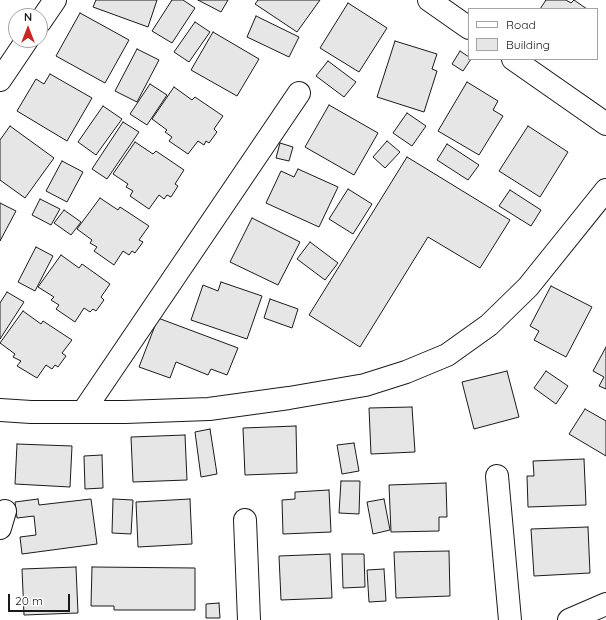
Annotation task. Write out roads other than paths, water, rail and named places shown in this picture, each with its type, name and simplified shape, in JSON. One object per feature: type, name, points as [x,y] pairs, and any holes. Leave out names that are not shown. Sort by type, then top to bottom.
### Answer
[{"type":"street","points":[[48,10],[55,0]]},
{"type":"street","points":[[429,0],[468,27]]},
{"type":"street","points":[[0,80],[22,48]]},
{"type":"street","points":[[514,60],[606,124]]},
{"type":"street","points":[[83,412],[299,93]]},
{"type":"street","points":[[0,410],[31,412],[125,412],[209,410],[365,385],[406,372],[448,355],[489,325],[528,287],[606,190]]},
{"type":"street","points":[[497,476],[510,620]]},
{"type":"street","points":[[245,520],[249,620]]},
{"type":"street","points":[[569,620],[606,604]]}]
